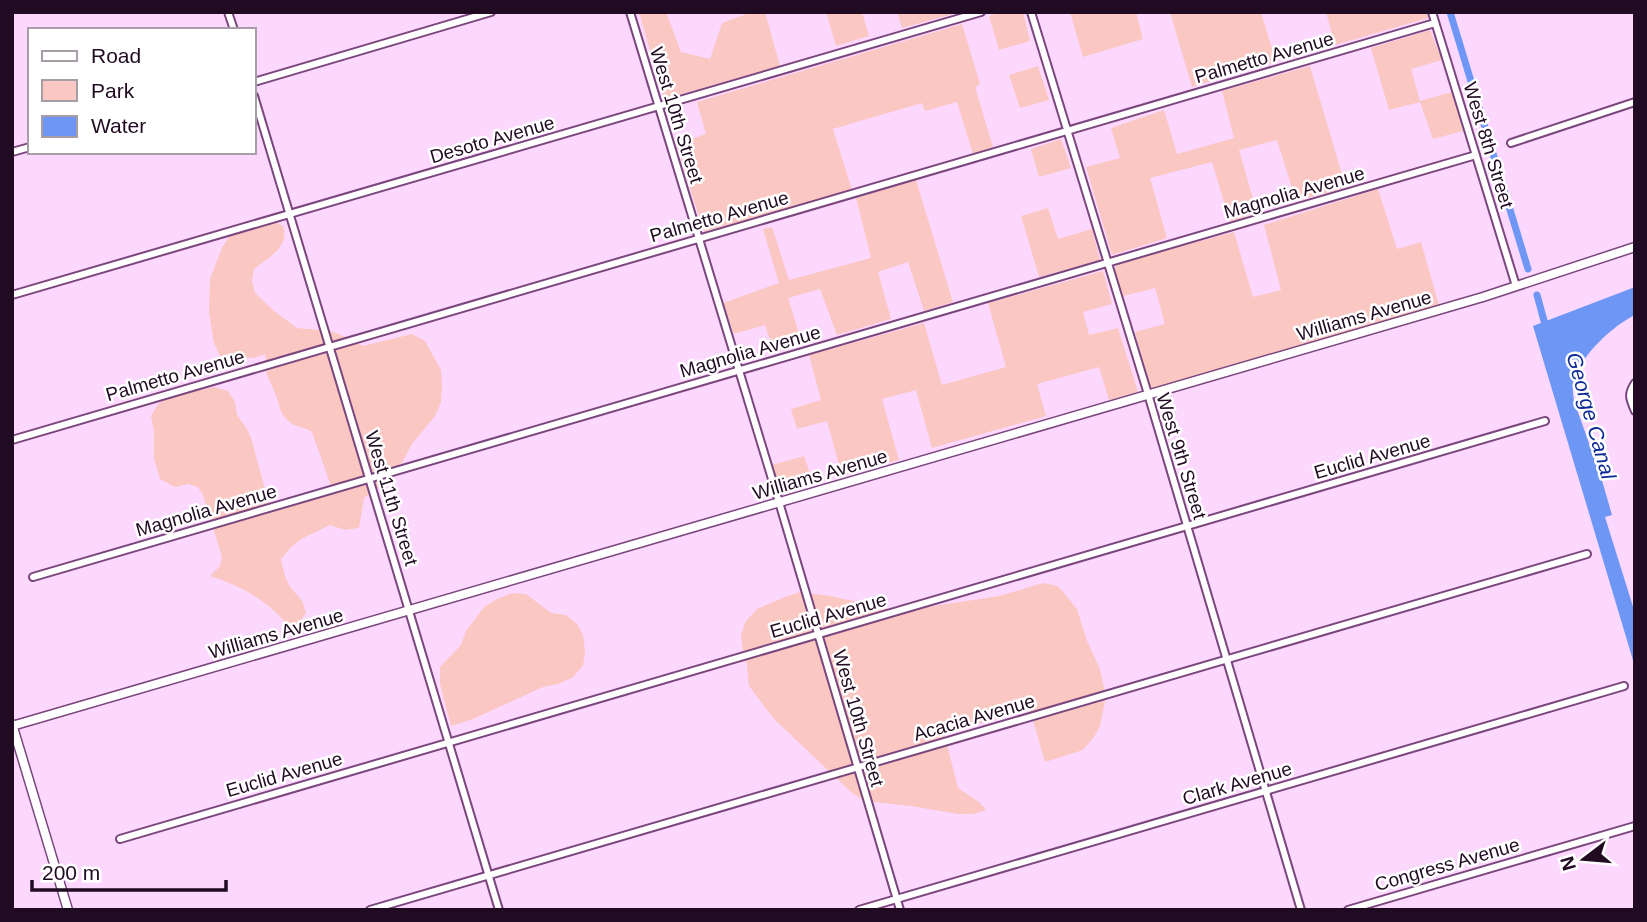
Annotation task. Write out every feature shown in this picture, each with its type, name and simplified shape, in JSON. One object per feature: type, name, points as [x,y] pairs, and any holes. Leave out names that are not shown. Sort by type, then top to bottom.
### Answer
[{"type":"street","points":[[256,81],[491,12]]},
{"type":"street","name":"West 10th Street","points":[[629,12],[900,910]]},
{"type":"street","name":"Desoto Avenue","points":[[12,295],[981,12]]},
{"type":"street","name":"West 9th Street","points":[[1031,12],[1301,910]]},
{"type":"street","name":"West 8th Street","points":[[1432,12],[1516,286]]},
{"type":"street","name":"Palmetto Avenue","points":[[12,440],[1436,23]]},
{"type":"street","points":[[1511,143],[1635,102]]},
{"type":"street","name":"West 11th Street","points":[[256,103],[499,910]]},
{"type":"street","name":"Magnolia Avenue","points":[[33,577],[1476,155]]},
{"type":"street","name":"Williams Avenue","points":[[12,725],[1516,286],[1635,247]]},
{"type":"street","points":[[1635,383],[1629,391],[1635,411]]},
{"type":"street","name":"Euclid Avenue","points":[[120,839],[1545,421]]},
{"type":"street","name":"Acacia Avenue","points":[[370,910],[1587,554]]},
{"type":"street","name":"Clark Avenue","points":[[859,910],[1624,686]]},
{"type":"street","points":[[12,725],[68,910]]},
{"type":"street","name":"Congress Avenue","points":[[1348,910],[1635,826]]},
{"type":"green space","points":[[639,12],[666,12],[681,52],[710,59],[722,23],[752,12],[765,12],[780,66],[664,99]]},
{"type":"green space","points":[[826,12],[862,12],[869,36],[836,46]]},
{"type":"green space","points":[[897,12],[956,12],[957,13],[902,28]]},
{"type":"green space","points":[[1001,12],[1023,12],[1030,41],[999,50],[989,16]]},
{"type":"green space","points":[[1070,12],[1136,12],[1143,39],[1083,57]]},
{"type":"green space","points":[[1170,12],[1261,12],[1276,62],[1192,87]]},
{"type":"green space","points":[[1326,12],[1427,12],[1428,18],[1335,45]]},
{"type":"green space","points":[[962,24],[980,84],[975,87],[993,147],[973,154],[957,102],[925,111],[922,103],[833,129],[852,190],[704,232],[676,144],[706,134],[697,102]]},
{"type":"green space","points":[[1430,30],[1442,60],[1411,69],[1420,101],[1452,92],[1463,131],[1433,139],[1420,102],[1389,110],[1371,48]]},
{"type":"green space","points":[[1038,66],[1049,100],[1020,108],[1009,75]]},
{"type":"green space","points":[[1310,66],[1346,188],[1296,201],[1277,140],[1239,150],[1257,213],[1230,222],[1212,162],[1150,178],[1167,238],[1112,255],[1086,167],[1120,158],[1111,128],[1164,110],[1177,154],[1234,138],[1222,91]]},
{"type":"green space","points":[[1061,139],[1071,168],[1039,177],[1031,149]]},
{"type":"green space","points":[[916,180],[953,302],[924,311],[908,262],[878,272],[891,319],[837,335],[820,289],[788,298],[802,343],[774,352],[765,325],[734,334],[723,303],[779,283],[763,229],[772,227],[789,280],[871,258],[856,198]]},
{"type":"green space","points":[[1378,189],[1397,249],[1421,242],[1439,305],[1150,389],[1135,332],[1165,324],[1155,288],[1123,296],[1114,269],[1118,263],[1234,232],[1253,297],[1281,290],[1264,225]]},
{"type":"green space","points":[[1048,208],[1058,239],[1092,229],[1100,260],[1039,277],[1021,216]]},
{"type":"green space","points":[[274,221],[283,226],[284,240],[272,256],[254,269],[252,281],[255,293],[297,328],[330,331],[363,346],[412,334],[425,341],[441,370],[442,386],[441,402],[435,416],[412,444],[402,463],[392,469],[376,490],[364,498],[359,528],[345,530],[330,525],[303,538],[281,559],[287,581],[302,601],[306,613],[291,629],[255,596],[210,576],[220,566],[222,557],[203,495],[198,487],[188,484],[175,487],[160,479],[154,459],[151,416],[159,403],[175,396],[214,387],[228,391],[235,402],[237,415],[251,438],[270,507],[332,489],[312,432],[290,422],[282,414],[267,374],[265,354],[253,358],[220,356],[214,343],[209,312],[210,279],[222,248],[230,235],[250,231]]},
{"type":"green space","points":[[1103,271],[1112,304],[1083,312],[1089,335],[1118,328],[1138,392],[1109,400],[1099,367],[1037,384],[1046,416],[932,448],[916,390],[882,399],[899,460],[842,476],[827,421],[797,429],[791,409],[821,400],[809,355],[924,323],[942,385],[1006,367],[988,303]]},
{"type":"green space","points":[[804,456],[814,485],[782,494],[772,465]]},
{"type":"green space","points":[[1043,583],[1058,586],[1077,609],[1087,641],[1100,669],[1106,697],[1100,726],[1083,750],[1045,762],[1030,710],[944,733],[958,788],[986,810],[974,814],[958,814],[865,801],[852,793],[773,718],[749,686],[741,635],[746,621],[757,609],[785,597],[800,592],[893,610],[908,610],[999,596]]},
{"type":"green space","points":[[512,593],[526,594],[551,613],[566,615],[577,624],[583,635],[583,666],[572,678],[543,687],[473,719],[451,726],[440,684],[440,667],[461,645],[466,631],[484,607]]},
{"type":"water","points":[[1635,287],[1635,315],[1608,334],[1591,351],[1578,370],[1573,388],[1574,401],[1612,515],[1605,517],[1635,613],[1635,667],[1533,326]]},
{"type":"waterway","name":"George Canal","points":[[1450,12],[1528,269]]},
{"type":"waterway","name":"George Canal","points":[[1537,295],[1546,328]]}]
